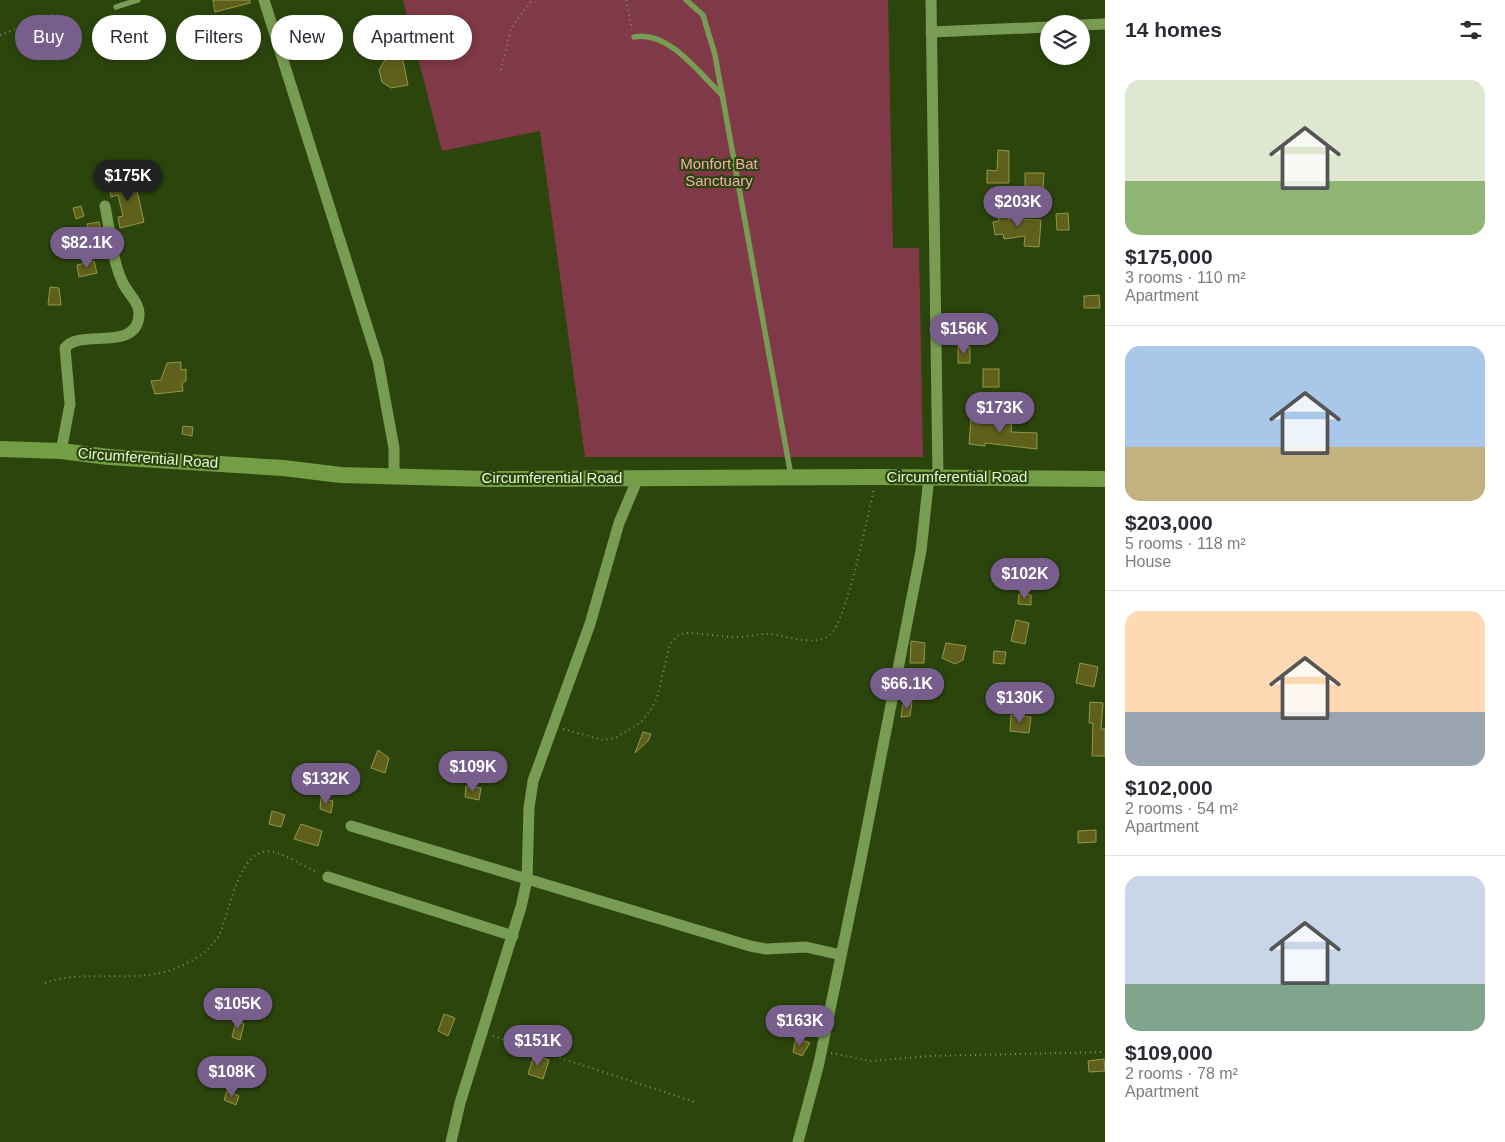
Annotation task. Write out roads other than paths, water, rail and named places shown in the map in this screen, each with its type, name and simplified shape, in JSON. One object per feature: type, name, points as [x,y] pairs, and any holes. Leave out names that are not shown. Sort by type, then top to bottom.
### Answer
[{"type":"main road","name":"Circumferential Road","points":[[0,449],[61,451],[110,457],[283,468],[341,475],[394,477],[791,478],[878,476],[1105,479]]},
{"type":"street","points":[[264,0],[378,361],[394,448],[394,477]]},
{"type":"street","points":[[798,1142],[821,1051],[841,955],[921,551],[933,477],[931,0]]},
{"type":"street","points":[[1090,25],[1105,24]]},
{"type":"street","points":[[931,32],[1040,27]]},
{"type":"street","points":[[61,451],[70,404],[65,348],[72,342],[125,336],[132,330],[139,315],[138,307],[120,279],[105,206]]},
{"type":"street","points":[[451,1142],[460,1103],[513,936],[526,880],[530,794],[590,624],[619,523],[638,478]]},
{"type":"street","points":[[351,826],[750,946],[766,949],[806,946],[841,955]]},
{"type":"street","points":[[328,877],[513,936]]},
{"type":"lane","points":[[116,7],[138,0]]},
{"type":"lane","points":[[686,0],[703,15],[709,32],[791,478]]},
{"type":"lane","points":[[634,37],[644,35],[662,40],[722,95]]},
{"type":"park label","name":"Monfort Bat Sanctuary","points":[[719,172]]}]
